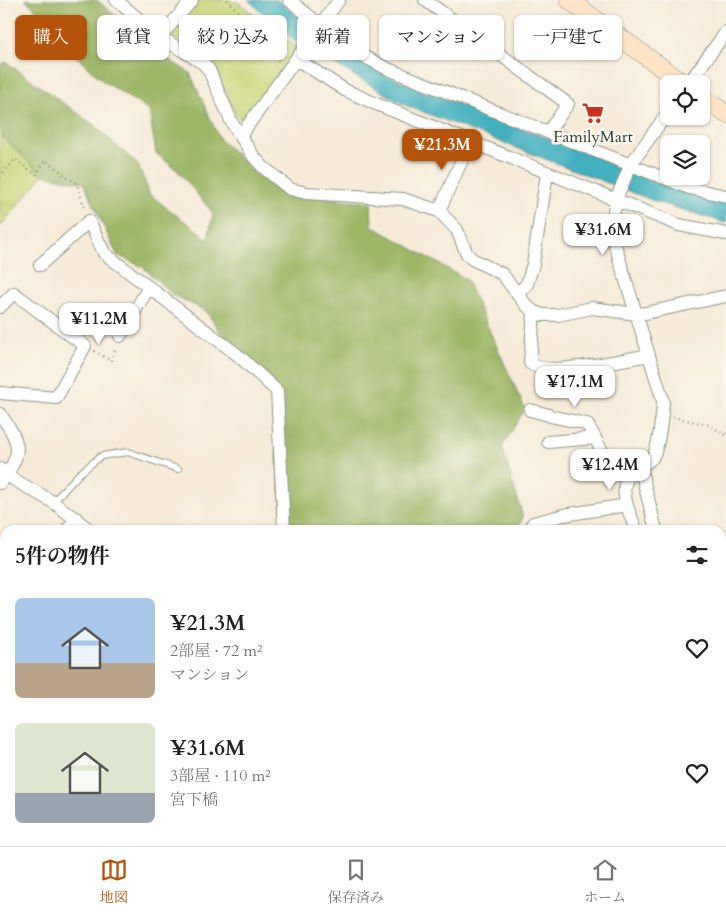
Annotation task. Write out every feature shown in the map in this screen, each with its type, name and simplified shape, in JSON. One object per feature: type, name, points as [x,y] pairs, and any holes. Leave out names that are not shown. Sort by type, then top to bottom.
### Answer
[{"type":"street","points":[[116,0],[134,15]]},
{"type":"street","points":[[169,27],[192,0]]},
{"type":"street","points":[[289,0],[306,15]]},
{"type":"street","points":[[328,15],[339,0]]},
{"type":"street","points":[[426,0],[568,104],[548,132]]},
{"type":"street","points":[[569,0],[672,75]]},
{"type":"street","points":[[695,75],[726,32]]},
{"type":"street","points":[[169,42],[203,63],[209,70],[232,123],[254,157],[290,189],[306,193],[403,199],[439,211],[457,230],[467,254],[472,260],[502,274],[526,305],[534,312],[544,315],[558,315],[592,308],[636,314],[726,296]]},
{"type":"street","points":[[240,136],[297,57]]},
{"type":"street","points":[[369,59],[388,69],[630,166],[689,188],[726,196]]},
{"type":"street","points":[[294,61],[345,90],[376,104],[547,173],[616,198],[679,225],[726,234]]},
{"type":"street","points":[[710,102],[726,114]]},
{"type":"street","points":[[634,525],[624,490],[624,482],[627,477],[650,460],[654,453],[662,414],[662,401],[612,237],[611,224],[616,198],[630,166],[660,124]]},
{"type":"street","points":[[439,211],[470,142]]},
{"type":"street","points":[[517,294],[527,284],[532,264],[547,173]]},
{"type":"street","points":[[40,265],[89,221],[104,253],[239,356],[276,391],[284,525]]},
{"type":"street","points":[[120,336],[149,287]]},
{"type":"street","points":[[0,307],[14,293],[85,346],[56,398],[0,393]]},
{"type":"street","points":[[534,312],[530,363],[532,366],[543,368],[589,366],[649,355]]},
{"type":"street","points":[[530,410],[587,424],[604,457],[627,477]]},
{"type":"street","points":[[0,414],[12,430],[16,441],[17,453],[16,460],[2,476],[53,502],[84,525]]},
{"type":"street","points":[[548,442],[595,438]]},
{"type":"street","points":[[640,467],[655,525]]},
{"type":"street","points":[[533,522],[628,505]]},
{"type":"street","points":[[71,525],[76,518]]},
{"type":"lane","points":[[53,502],[79,474],[102,456],[128,452],[178,469]]},
{"type":"path","points":[[227,0],[238,12],[252,22],[259,39],[294,61]]},
{"type":"path","points":[[0,177],[15,159],[36,176],[45,160],[77,184],[89,221]]},
{"type":"path","points":[[85,346],[111,361],[120,336]]},
{"type":"path","points":[[662,414],[708,425],[726,434]]},
{"type":"green space","points":[[25,0],[97,0],[114,15],[97,15],[97,60],[169,60],[190,73],[219,138],[256,174],[290,196],[371,202],[372,226],[466,279],[525,409],[502,447],[523,517],[519,525],[284,525],[271,389],[231,348],[206,311],[173,295],[143,267],[117,255],[84,183],[43,175],[0,135],[0,65],[6,62],[94,125],[138,165],[150,195],[208,239],[213,213],[178,171],[156,153],[149,110],[103,81],[80,60],[87,60],[87,15],[40,15]]},
{"type":"green space","points":[[198,0],[230,0],[234,3],[236,1],[254,15],[185,15]]},
{"type":"green space","points":[[179,23],[179,41],[173,37],[172,31]]},
{"type":"green space","points":[[287,40],[297,47],[245,117],[240,119],[236,115],[216,71],[206,60],[287,60]]},
{"type":"green space","points":[[0,135],[43,175],[0,227]]},
{"type":"water","points":[[248,0],[277,0],[297,15],[297,43],[287,34],[287,15],[265,15]]},
{"type":"water","points":[[327,60],[358,60],[380,73],[660,180],[660,185],[672,185],[701,196],[726,201],[726,223],[657,202],[405,105]]},
{"type":"place","name":"FamilyMart","points":[[593,113]]}]
